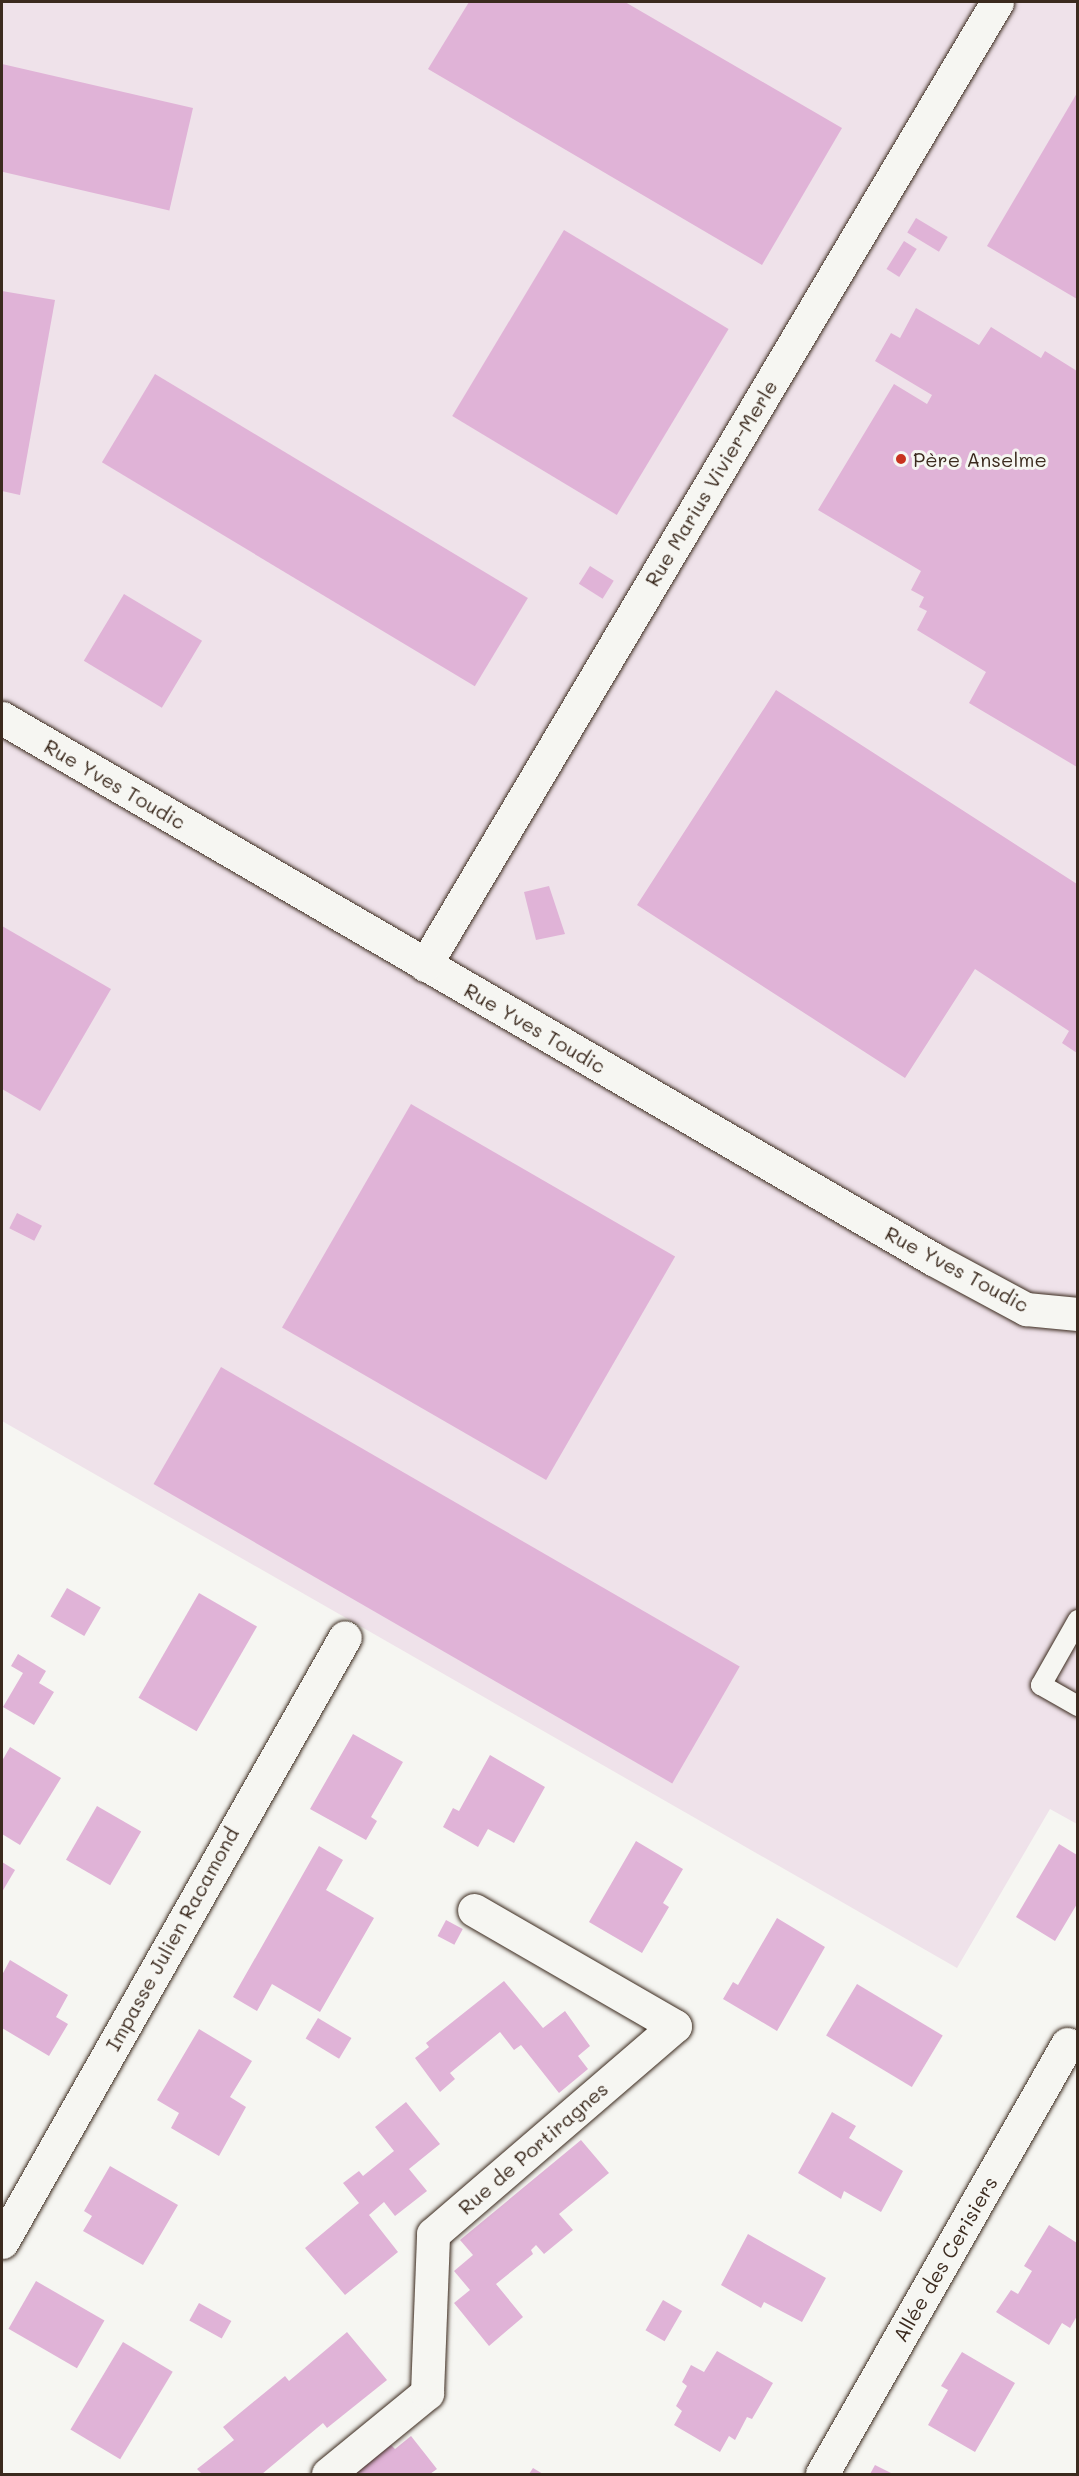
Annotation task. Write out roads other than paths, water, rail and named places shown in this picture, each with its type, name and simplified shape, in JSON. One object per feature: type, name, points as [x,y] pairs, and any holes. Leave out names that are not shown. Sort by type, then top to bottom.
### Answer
[{"type":"street","name":"Rue Marius Vivier-Merle","points":[[425,964],[997,2]]},
{"type":"street","name":"Rue Yves Toudic","points":[[2,718],[954,1270],[1026,1309],[1077,1314]]},
{"type":"street","name":"Impasse Julien Racamond","points":[[2,2242],[345,1637]]},
{"type":"street","name":"Rue de Portiragnes","points":[[328,2475],[427,2393],[433,2234],[675,2025],[474,1910]]},
{"type":"street","name":"Allée des Cerisiers","points":[[822,2475],[1067,2044]]},
{"type":"lane","points":[[1077,1620],[1041,1685],[1077,1706]]},
{"type":"place","name":"Père Anselme","points":[[901,459]]}]
